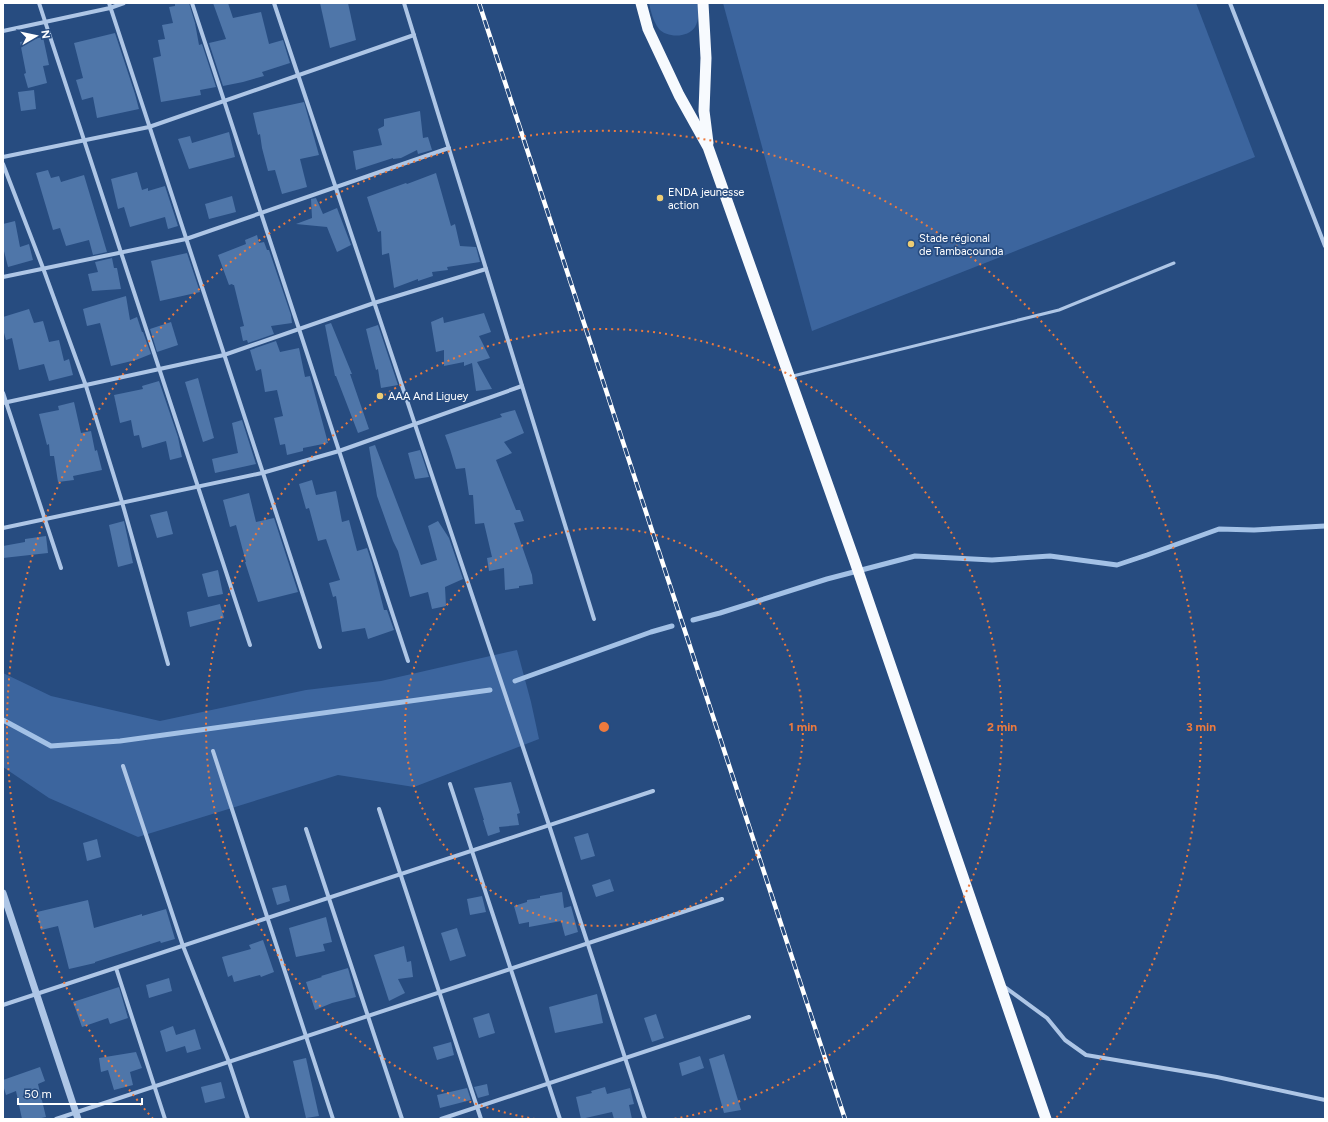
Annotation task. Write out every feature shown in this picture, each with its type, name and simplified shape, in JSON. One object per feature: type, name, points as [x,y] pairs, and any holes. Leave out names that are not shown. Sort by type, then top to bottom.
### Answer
[{"type":"highway","points":[[641,3],[648,29],[679,95],[708,147],[854,559],[1046,1119]]},
{"type":"highway","points":[[703,3],[706,58],[704,111],[708,147]]},
{"type":"street","points":[[39,3],[250,645]]},
{"type":"street","points":[[108,3],[320,647]]},
{"type":"street","points":[[3,30],[110,8],[124,3]]},
{"type":"street","points":[[192,3],[408,661]]},
{"type":"street","points":[[274,3],[549,825],[645,1119]]},
{"type":"street","points":[[404,3],[594,619]]},
{"type":"street","points":[[1230,3],[1325,246]]},
{"type":"street","points":[[3,157],[149,126],[414,35]]},
{"type":"street","points":[[3,277],[186,239],[449,148]]},
{"type":"street","points":[[3,164],[86,386],[122,502],[168,664]]},
{"type":"street","points":[[5,403],[224,355],[374,302],[486,270]]},
{"type":"street","points":[[3,528],[262,473],[338,451],[522,386]]},
{"type":"street","points":[[3,393],[5,403],[61,568]]},
{"type":"street","points":[[212,751],[333,1119]]},
{"type":"street","points":[[123,766],[183,946],[229,1062],[248,1119]]},
{"type":"street","points":[[450,784],[560,1119]]},
{"type":"street","points":[[3,1005],[653,791]]},
{"type":"street","points":[[379,809],[481,1119]]},
{"type":"street","points":[[306,829],[402,1119]]},
{"type":"street","points":[[3,893],[77,1116]]},
{"type":"street","points":[[56,1119],[77,1116],[154,1086],[722,899]]},
{"type":"street","points":[[116,968],[165,1119]]},
{"type":"street","points":[[999,982],[1047,1018],[1065,1040],[1086,1055],[1217,1077],[1325,1100]]},
{"type":"street","points":[[441,1119],[749,1017]]},
{"type":"lane","points":[[789,377],[1059,310],[1174,263]]},
{"type":"shaded area","points":[[649,3],[698,3],[699,9],[695,27],[688,33],[677,36],[663,32],[659,29],[652,16]]},
{"type":"shaded area","name":"Stade régional de Tambacounda","points":[[723,3],[1196,3],[1255,157],[812,331]]},
{"type":"shaded area","points":[[517,650],[539,739],[414,787],[338,775],[138,837],[49,798],[3,767],[3,673],[51,696],[160,721],[306,690],[381,681]]},
{"type":"building","points":[[175,3],[189,3],[195,23],[199,45],[202,44],[216,87],[200,90],[201,95],[161,102],[153,58],[161,56],[158,40],[165,39],[162,25],[173,23],[169,7],[175,6]]},
{"type":"building","points":[[213,3],[228,3],[233,18],[261,12],[269,44],[283,40],[290,63],[262,72],[264,76],[223,86],[209,43],[226,39]]},
{"type":"building","points":[[320,3],[348,3],[356,40],[330,48]]},
{"type":"building","points":[[115,33],[139,109],[97,118],[93,97],[82,100],[76,80],[83,78],[74,43]]},
{"type":"building","points":[[43,37],[49,65],[43,66],[47,83],[28,88],[24,74],[26,73],[20,42]]},
{"type":"building","points":[[34,90],[36,109],[21,111],[18,92]]},
{"type":"building","points":[[304,102],[319,155],[300,159],[307,187],[282,194],[275,170],[268,171],[260,134],[258,135],[253,113]]},
{"type":"building","points":[[420,111],[423,138],[428,137],[432,150],[418,154],[417,150],[401,158],[393,158],[356,170],[353,151],[382,145],[378,129],[384,126],[384,119]]},
{"type":"building","points":[[229,132],[235,157],[189,169],[178,139],[190,136],[192,143]]},
{"type":"building","points":[[48,170],[51,178],[59,176],[61,182],[84,175],[107,252],[93,255],[89,240],[66,246],[60,228],[53,230],[36,173]]},
{"type":"building","points":[[137,172],[142,190],[148,188],[148,191],[165,186],[178,226],[168,229],[165,217],[130,227],[124,207],[118,209],[111,179]]},
{"type":"building","points":[[436,173],[451,226],[455,224],[460,246],[476,247],[480,262],[447,267],[448,270],[432,272],[433,276],[418,281],[418,279],[394,288],[389,253],[382,255],[381,231],[378,232],[367,197]]},
{"type":"building","points":[[232,196],[236,212],[209,219],[205,204]]},
{"type":"building","points":[[316,198],[323,214],[337,208],[351,245],[337,252],[327,227],[296,224],[312,218],[311,199]]},
{"type":"building","points":[[15,221],[20,247],[29,244],[33,260],[8,267],[3,247],[3,224]]},
{"type":"building","points":[[257,235],[259,243],[264,242],[267,250],[269,250],[291,315],[292,323],[271,326],[274,334],[248,343],[247,340],[243,341],[240,327],[244,326],[234,285],[229,285],[218,255],[246,244],[245,240]]},
{"type":"building","points":[[187,253],[200,292],[160,301],[151,261]]},
{"type":"building","points":[[112,258],[114,268],[117,268],[121,289],[92,291],[88,274],[98,272],[95,262]]},
{"type":"building","points":[[126,296],[130,320],[137,317],[151,354],[136,360],[111,366],[100,323],[87,326],[83,309]]},
{"type":"building","points":[[29,309],[34,323],[43,321],[49,342],[59,340],[64,361],[69,359],[73,375],[49,381],[44,364],[19,370],[12,338],[6,340],[3,329],[3,317]]},
{"type":"building","points":[[484,313],[491,332],[479,336],[490,358],[477,362],[492,389],[476,391],[472,363],[464,366],[464,362],[444,366],[444,350],[436,352],[431,322],[443,317],[444,323]]},
{"type":"building","points":[[171,322],[178,345],[157,352],[150,329]]},
{"type":"building","points":[[331,323],[352,374],[350,374],[369,429],[358,433],[335,376],[325,325]]},
{"type":"building","points":[[378,325],[398,385],[381,388],[378,369],[376,370],[366,329]]},
{"type":"building","points":[[276,341],[280,352],[299,348],[305,377],[310,376],[328,443],[303,448],[303,451],[287,455],[285,444],[280,445],[274,418],[283,416],[277,390],[265,392],[261,369],[256,371],[250,350]]},
{"type":"building","points":[[198,378],[214,438],[203,442],[185,382]]},
{"type":"building","points":[[159,381],[178,437],[182,457],[170,460],[166,441],[142,448],[139,435],[134,436],[131,420],[120,423],[114,395],[143,389],[142,386]]},
{"type":"building","points":[[74,402],[81,433],[91,431],[95,451],[97,450],[102,470],[73,476],[74,480],[58,482],[54,456],[50,456],[49,444],[47,445],[39,414],[59,410],[58,406]]},
{"type":"building","points":[[515,410],[524,433],[504,442],[512,453],[496,460],[516,510],[520,510],[524,521],[514,523],[532,575],[533,584],[505,590],[504,568],[489,571],[487,558],[492,557],[484,523],[475,524],[473,495],[469,495],[465,468],[456,469],[445,435],[502,417],[500,414]]},
{"type":"building","points":[[242,420],[256,464],[215,473],[212,459],[238,453],[232,423]]},
{"type":"building","points":[[375,445],[421,565],[437,560],[428,526],[438,521],[449,538],[463,579],[445,587],[446,606],[432,609],[428,592],[410,597],[398,551],[377,496],[369,447]]},
{"type":"building","points":[[420,450],[429,477],[415,479],[408,453]]},
{"type":"building","points":[[312,480],[316,495],[336,491],[342,522],[349,520],[357,551],[367,548],[384,610],[387,610],[394,630],[368,639],[365,628],[342,632],[336,596],[333,597],[329,583],[340,580],[326,539],[318,541],[309,508],[306,509],[299,484]]},
{"type":"building","points":[[249,493],[256,522],[274,518],[298,592],[258,602],[245,562],[236,525],[230,527],[223,500]]},
{"type":"building","points":[[167,511],[173,534],[157,538],[150,515]]},
{"type":"building","points":[[124,521],[133,563],[118,567],[109,525]]},
{"type":"building","points":[[46,536],[48,553],[3,558],[3,546],[25,542],[25,539]]},
{"type":"building","points":[[218,570],[223,594],[208,597],[202,574]]},
{"type":"building","points":[[220,604],[224,618],[190,627],[187,612]]},
{"type":"building","points":[[511,782],[520,813],[517,814],[519,825],[499,827],[500,832],[488,836],[474,788]]},
{"type":"building","points":[[588,833],[595,856],[581,860],[574,837]]},
{"type":"building","points":[[97,839],[101,857],[87,861],[83,843]]},
{"type":"building","points":[[610,879],[614,891],[596,897],[592,885]]},
{"type":"building","points":[[286,885],[290,901],[277,905],[272,888]]},
{"type":"building","points":[[562,892],[564,908],[571,906],[578,932],[565,936],[561,921],[529,927],[529,922],[519,924],[514,906],[527,902],[527,900],[540,898],[540,896]]},
{"type":"building","points":[[482,896],[486,912],[470,915],[467,899]]},
{"type":"building","points":[[88,900],[94,928],[142,914],[142,916],[166,909],[175,939],[161,943],[160,941],[95,963],[69,969],[58,926],[41,930],[37,912]]},
{"type":"building","points":[[326,917],[332,942],[323,944],[325,951],[296,957],[289,928]]},
{"type":"building","points":[[457,928],[466,956],[450,961],[441,933]]},
{"type":"building","points":[[263,940],[274,972],[261,977],[260,975],[234,982],[232,975],[228,977],[222,957],[251,949],[249,945]]},
{"type":"building","points":[[404,946],[407,962],[411,961],[413,977],[398,979],[405,993],[389,1001],[374,955]]},
{"type":"building","points":[[348,968],[356,997],[332,1003],[315,1010],[306,982]]},
{"type":"building","points":[[169,978],[172,991],[149,998],[146,985]]},
{"type":"building","points":[[119,987],[128,1018],[110,1024],[108,1018],[82,1027],[73,1002]]},
{"type":"building","points":[[597,994],[603,1023],[555,1033],[549,1007]]},
{"type":"building","points":[[489,1013],[495,1033],[479,1038],[473,1018]]},
{"type":"building","points":[[656,1014],[664,1038],[652,1042],[644,1018]]},
{"type":"building","points":[[173,1026],[176,1035],[195,1029],[201,1049],[187,1053],[185,1046],[166,1052],[160,1031]]},
{"type":"building","points":[[451,1042],[454,1055],[437,1060],[433,1047]]},
{"type":"building","points":[[136,1052],[142,1068],[130,1072],[133,1085],[114,1090],[108,1070],[101,1072],[99,1058]]},
{"type":"building","points":[[724,1054],[741,1110],[724,1113],[709,1059]]},
{"type":"building","points":[[700,1056],[704,1068],[682,1076],[679,1063]]},
{"type":"building","points":[[306,1058],[319,1116],[306,1118],[293,1061]]},
{"type":"building","points":[[40,1067],[45,1081],[38,1084],[46,1117],[37,1119],[22,1119],[16,1091],[6,1095],[3,1080]]},
{"type":"building","points":[[221,1082],[225,1098],[205,1103],[201,1087]]},
{"type":"building","points":[[487,1084],[489,1095],[478,1098],[474,1087]]},
{"type":"building","points":[[605,1087],[607,1094],[630,1088],[634,1104],[629,1105],[632,1119],[614,1119],[612,1112],[581,1119],[576,1097],[592,1093],[591,1091]]},
{"type":"building","points":[[467,1088],[471,1100],[440,1108],[437,1095]]},
{"type":"waterway","points":[[693,620],[720,613],[827,579],[915,556],[992,560],[1050,556],[1117,565],[1219,529],[1254,530],[1325,526]]},
{"type":"waterway","points":[[515,681],[651,632],[672,626]]},
{"type":"waterway","points":[[3,720],[51,746],[120,741],[490,690]]},
{"type":"railway","points":[[479,3],[845,1119]]},
{"type":"place","name":"ENDA jeunesse action","points":[[660,198]]},
{"type":"place","name":"Stade régional de Tambacounda","points":[[911,244]]},
{"type":"place","name":"AAA And Liguey","points":[[380,396]]}]
